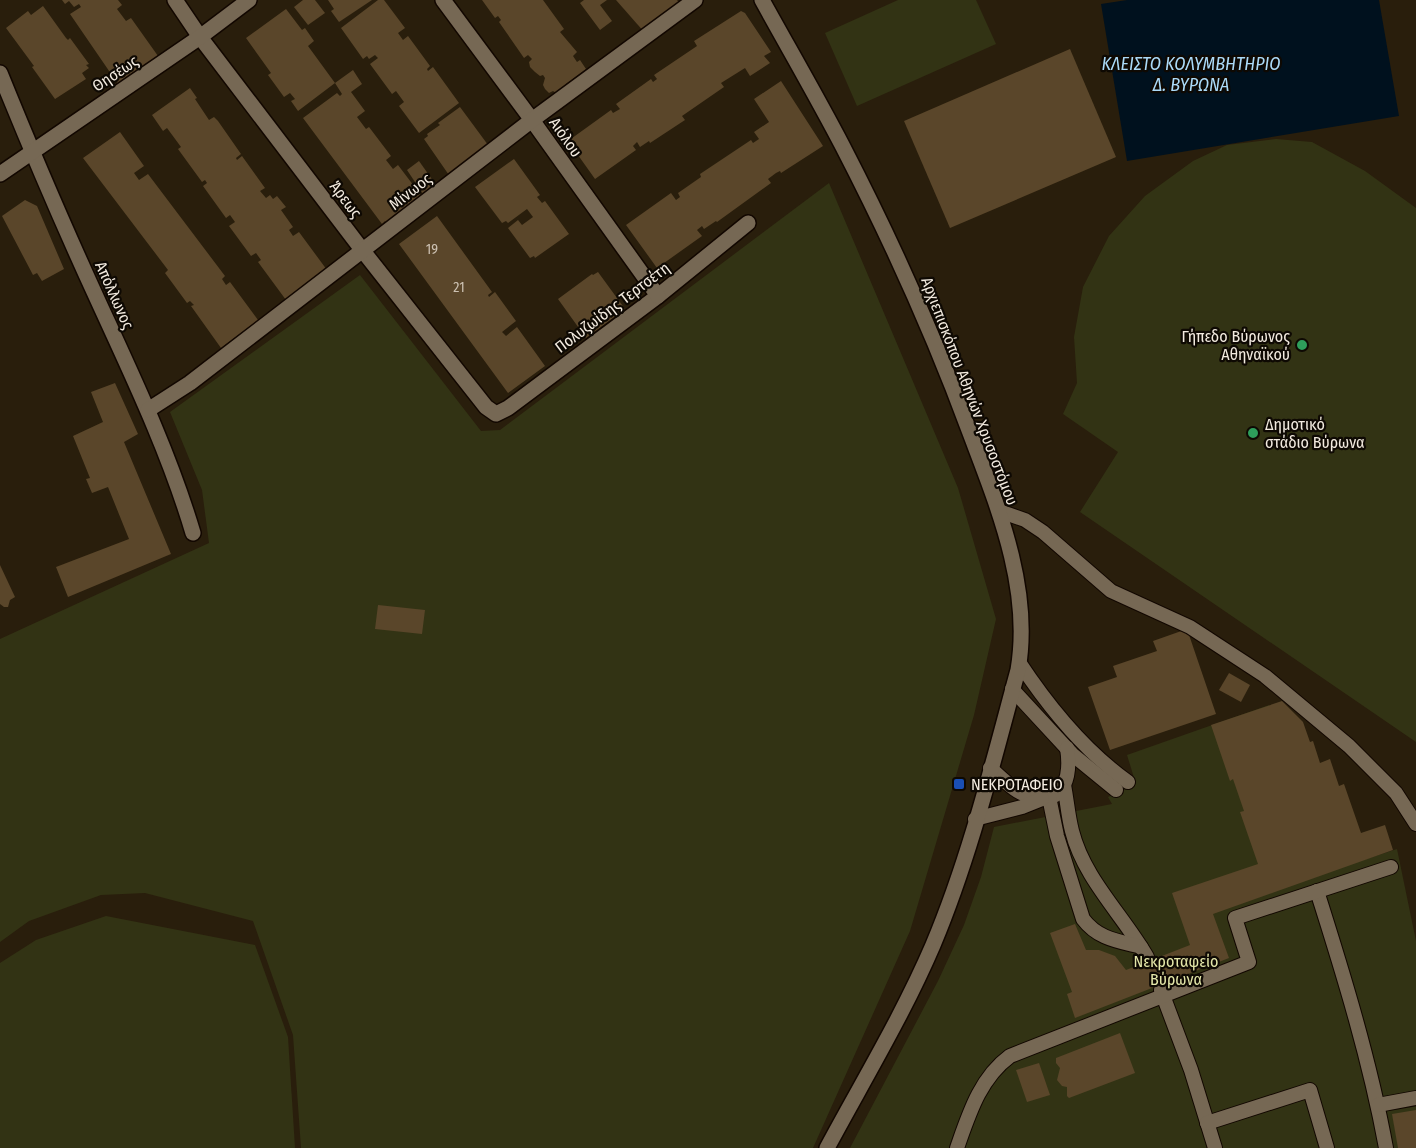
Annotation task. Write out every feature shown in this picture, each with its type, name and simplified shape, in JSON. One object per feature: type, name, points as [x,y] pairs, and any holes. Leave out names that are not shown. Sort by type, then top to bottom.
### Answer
[{"type":"street","name":"Άρεως","points":[[175,0],[200,37],[363,251],[486,407],[496,414]]},
{"type":"street","name":"Θησέως","points":[[0,174],[200,37],[249,0]]},
{"type":"street","name":"Αιόλου","points":[[443,0],[658,296]]},
{"type":"street","name":"Μίνωος","points":[[148,410],[190,382],[532,120],[695,0]]},
{"type":"street","name":"Αρχιεπισκόπου Αθηνών Χρυσοστόμου","points":[[762,0],[843,147],[911,288],[952,384],[999,512],[1012,560],[1021,622],[1019,662],[952,895],[916,981],[827,1148]]},
{"type":"street","name":"Απόλλωνος","points":[[0,74],[148,410],[180,489],[192,533]]},
{"type":"street","name":"Πολυζωίδης Τερτσέτη","points":[[496,414],[508,408],[658,296],[748,223]]},
{"type":"lane","points":[[999,512],[1025,520],[1043,532],[1111,591],[1190,627],[1265,676],[1349,746],[1396,794],[1416,824]]},
{"type":"lane","points":[[1019,662],[1038,691],[1079,738],[1105,766],[1128,782]]},
{"type":"lane","points":[[1012,689],[1067,748],[1116,790]]},
{"type":"lane","points":[[975,819],[1022,807],[1058,794],[1069,775],[1070,764],[1067,748]]},
{"type":"lane","points":[[990,768],[1015,788],[1031,797],[1047,797]]},
{"type":"lane","points":[[1047,797],[1083,919],[1091,930],[1144,952],[1110,904],[1081,855],[1072,831],[1064,786]]},
{"type":"lane","points":[[957,1148],[979,1092],[989,1076],[1010,1056],[1162,992],[1249,962],[1236,918],[1391,867]]},
{"type":"lane","points":[[1317,891],[1346,985],[1378,1105],[1386,1148]]},
{"type":"lane","points":[[1162,992],[1191,1070],[1215,1148]]},
{"type":"lane","points":[[1207,1123],[1310,1090],[1326,1148]]},
{"type":"lane","points":[[1378,1105],[1416,1098]]},
{"type":"green space","points":[[898,0],[976,0],[996,44],[857,106],[825,33]]},
{"type":"green space","name":"Δημοτικό στάδιο Βύρωνα","points":[[1276,139],[1312,142],[1365,171],[1416,208],[1416,742],[1080,512],[1118,452],[1063,414],[1077,383],[1074,337],[1083,287],[1109,236],[1145,196],[1193,161],[1227,145]]},
{"type":"green space","points":[[829,183],[958,488],[996,619],[974,715],[910,931],[813,1148],[301,1148],[293,1035],[253,921],[145,893],[101,895],[29,921],[0,942],[0,639],[209,543],[202,490],[170,412],[360,275],[481,431],[500,430]]},
{"type":"green space","name":"Νεκροταφείο Βύρωνα","points":[[1269,705],[1326,872],[1397,849],[1416,941],[1416,1148],[850,1148],[938,981],[964,925],[981,877],[994,827],[1112,804],[1108,797],[1136,784],[1127,755]]},
{"type":"green space","points":[[106,916],[255,945],[288,1037],[295,1148],[0,1148],[0,963],[36,940]]},
{"type":"water","name":"ΚΛΕΙΣΤΟ ΚΟΛΥΜΒΗΤΗΡΙΟ Δ. ΒΥΡΩΝΑ","points":[[1127,0],[1379,0],[1399,116],[1127,161],[1101,4]]},
{"type":"building","points":[[62,0],[118,0],[122,5],[117,9],[126,21],[131,18],[158,56],[118,84],[70,14],[81,7],[79,4],[74,7],[69,1],[65,4]]},
{"type":"building","points":[[303,0],[315,0],[325,13],[308,25],[294,7]]},
{"type":"building","points":[[328,0],[372,0],[339,22],[331,11],[334,9]]},
{"type":"building","points":[[378,0],[384,0],[405,28],[398,33],[403,40],[408,36],[430,66],[428,71],[433,67],[459,103],[419,133],[399,106],[404,102],[396,91],[392,94],[370,64],[378,58],[375,55],[369,59],[367,56],[363,59],[341,28]]},
{"type":"building","points":[[482,0],[543,0],[564,29],[560,32],[577,52],[573,56],[577,62],[580,60],[586,69],[566,84],[563,92],[549,93],[543,85],[545,78],[543,75],[540,76],[530,67],[529,62],[532,59],[528,55],[524,58],[499,22],[501,20],[498,16],[495,18]]},
{"type":"building","points":[[584,0],[607,0],[600,5],[612,21],[600,30],[580,3]]},
{"type":"building","points":[[616,0],[677,0],[682,6],[645,33]]},
{"type":"building","points":[[43,6],[66,38],[68,40],[70,38],[89,64],[86,65],[89,68],[82,73],[86,79],[55,99],[6,28],[28,11],[31,15]]},
{"type":"building","points":[[286,9],[314,41],[308,46],[335,83],[298,111],[291,101],[295,99],[290,93],[284,97],[268,75],[271,73],[246,38]]},
{"type":"building","points":[[741,11],[745,13],[771,52],[764,56],[770,63],[750,76],[745,68],[721,83],[724,87],[682,116],[685,120],[650,143],[649,141],[640,147],[637,142],[633,146],[636,150],[595,179],[568,141],[611,110],[613,113],[620,109],[616,104],[651,79],[653,82],[657,79],[654,75],[697,46],[694,41]]},
{"type":"building","points":[[1070,49],[1116,157],[950,228],[904,121]]},
{"type":"building","points":[[353,70],[362,84],[351,92],[365,111],[357,117],[366,129],[369,127],[391,156],[386,160],[393,169],[398,165],[423,198],[387,225],[385,221],[382,224],[303,118],[337,93],[340,96],[342,94],[335,83]]},
{"type":"building","points":[[781,81],[823,146],[781,173],[780,171],[776,173],[768,179],[771,183],[717,222],[704,229],[702,226],[697,230],[702,236],[657,268],[626,225],[671,193],[676,200],[680,197],[678,193],[701,177],[700,174],[751,140],[753,143],[759,139],[754,132],[769,122],[754,99]]},
{"type":"building","points":[[190,88],[209,120],[214,117],[218,121],[241,154],[236,158],[237,160],[242,156],[265,188],[260,191],[266,198],[270,195],[273,199],[277,196],[286,207],[281,210],[293,227],[289,230],[293,236],[299,232],[327,270],[286,300],[258,262],[261,260],[256,253],[251,256],[229,226],[235,222],[230,215],[226,218],[203,186],[207,183],[205,180],[202,182],[178,149],[181,147],[167,128],[163,131],[152,115]]},
{"type":"building","points":[[460,107],[491,149],[451,178],[424,139],[440,125],[438,123]]},
{"type":"building","points":[[120,132],[144,166],[134,173],[139,180],[148,174],[225,276],[222,279],[226,285],[230,282],[258,320],[221,348],[191,306],[194,305],[190,301],[187,303],[165,273],[168,270],[83,158]]},
{"type":"building","points":[[514,159],[540,195],[537,197],[542,203],[545,201],[569,234],[535,258],[534,256],[530,258],[508,228],[518,220],[522,225],[533,217],[527,209],[508,223],[506,221],[502,223],[475,187]]},
{"type":"building","points":[[419,161],[436,185],[423,194],[407,170]]},
{"type":"building","points":[[25,200],[37,206],[64,269],[42,281],[37,273],[33,275],[2,216]]},
{"type":"building","points":[[437,216],[492,292],[488,295],[489,297],[495,292],[516,321],[502,332],[506,336],[517,327],[545,366],[508,393],[399,244]]},
{"type":"building","points":[[598,272],[625,309],[586,338],[558,299]]},
{"type":"building","points":[[115,383],[138,434],[124,442],[171,554],[68,597],[56,567],[129,539],[108,487],[92,493],[86,479],[90,478],[73,436],[103,422],[91,392]]},
{"type":"building","points":[[0,565],[15,597],[10,600],[8,607],[0,604]]},
{"type":"building","points":[[378,605],[425,610],[422,634],[375,629]]},
{"type":"building","points":[[1187,629],[1216,714],[1110,750],[1088,687],[1117,677],[1113,666],[1157,651],[1153,641]]},
{"type":"building","points":[[1229,673],[1250,685],[1241,702],[1219,690]]},
{"type":"building","points":[[1282,701],[1303,722],[1310,742],[1313,741],[1320,763],[1330,759],[1339,786],[1344,784],[1361,833],[1385,825],[1393,850],[1213,914],[1229,958],[1075,1018],[1067,994],[1072,992],[1050,933],[1075,924],[1086,950],[1099,950],[1115,956],[1126,970],[1190,945],[1172,893],[1258,864],[1240,812],[1244,811],[1233,779],[1230,781],[1211,725]]},
{"type":"building","points":[[1120,1033],[1135,1073],[1069,1098],[1067,1087],[1062,1086],[1057,1080],[1060,1068],[1056,1063],[1056,1058]]},
{"type":"building","points":[[1039,1063],[1050,1095],[1027,1102],[1016,1070]]},
{"type":"building","points":[[1416,1110],[1416,1148],[1398,1148],[1392,1114]]},
{"type":"place","name":"Γήπεδο Βύρωνος Αθηναϊκού","points":[[1302,345]]},
{"type":"place","name":"Δημοτικό στάδιο Βύρωνα","points":[[1253,433]]},
{"type":"place","name":"ΝΕΚΡΟΤΑΦΕΙΟ","points":[[959,784]]}]
